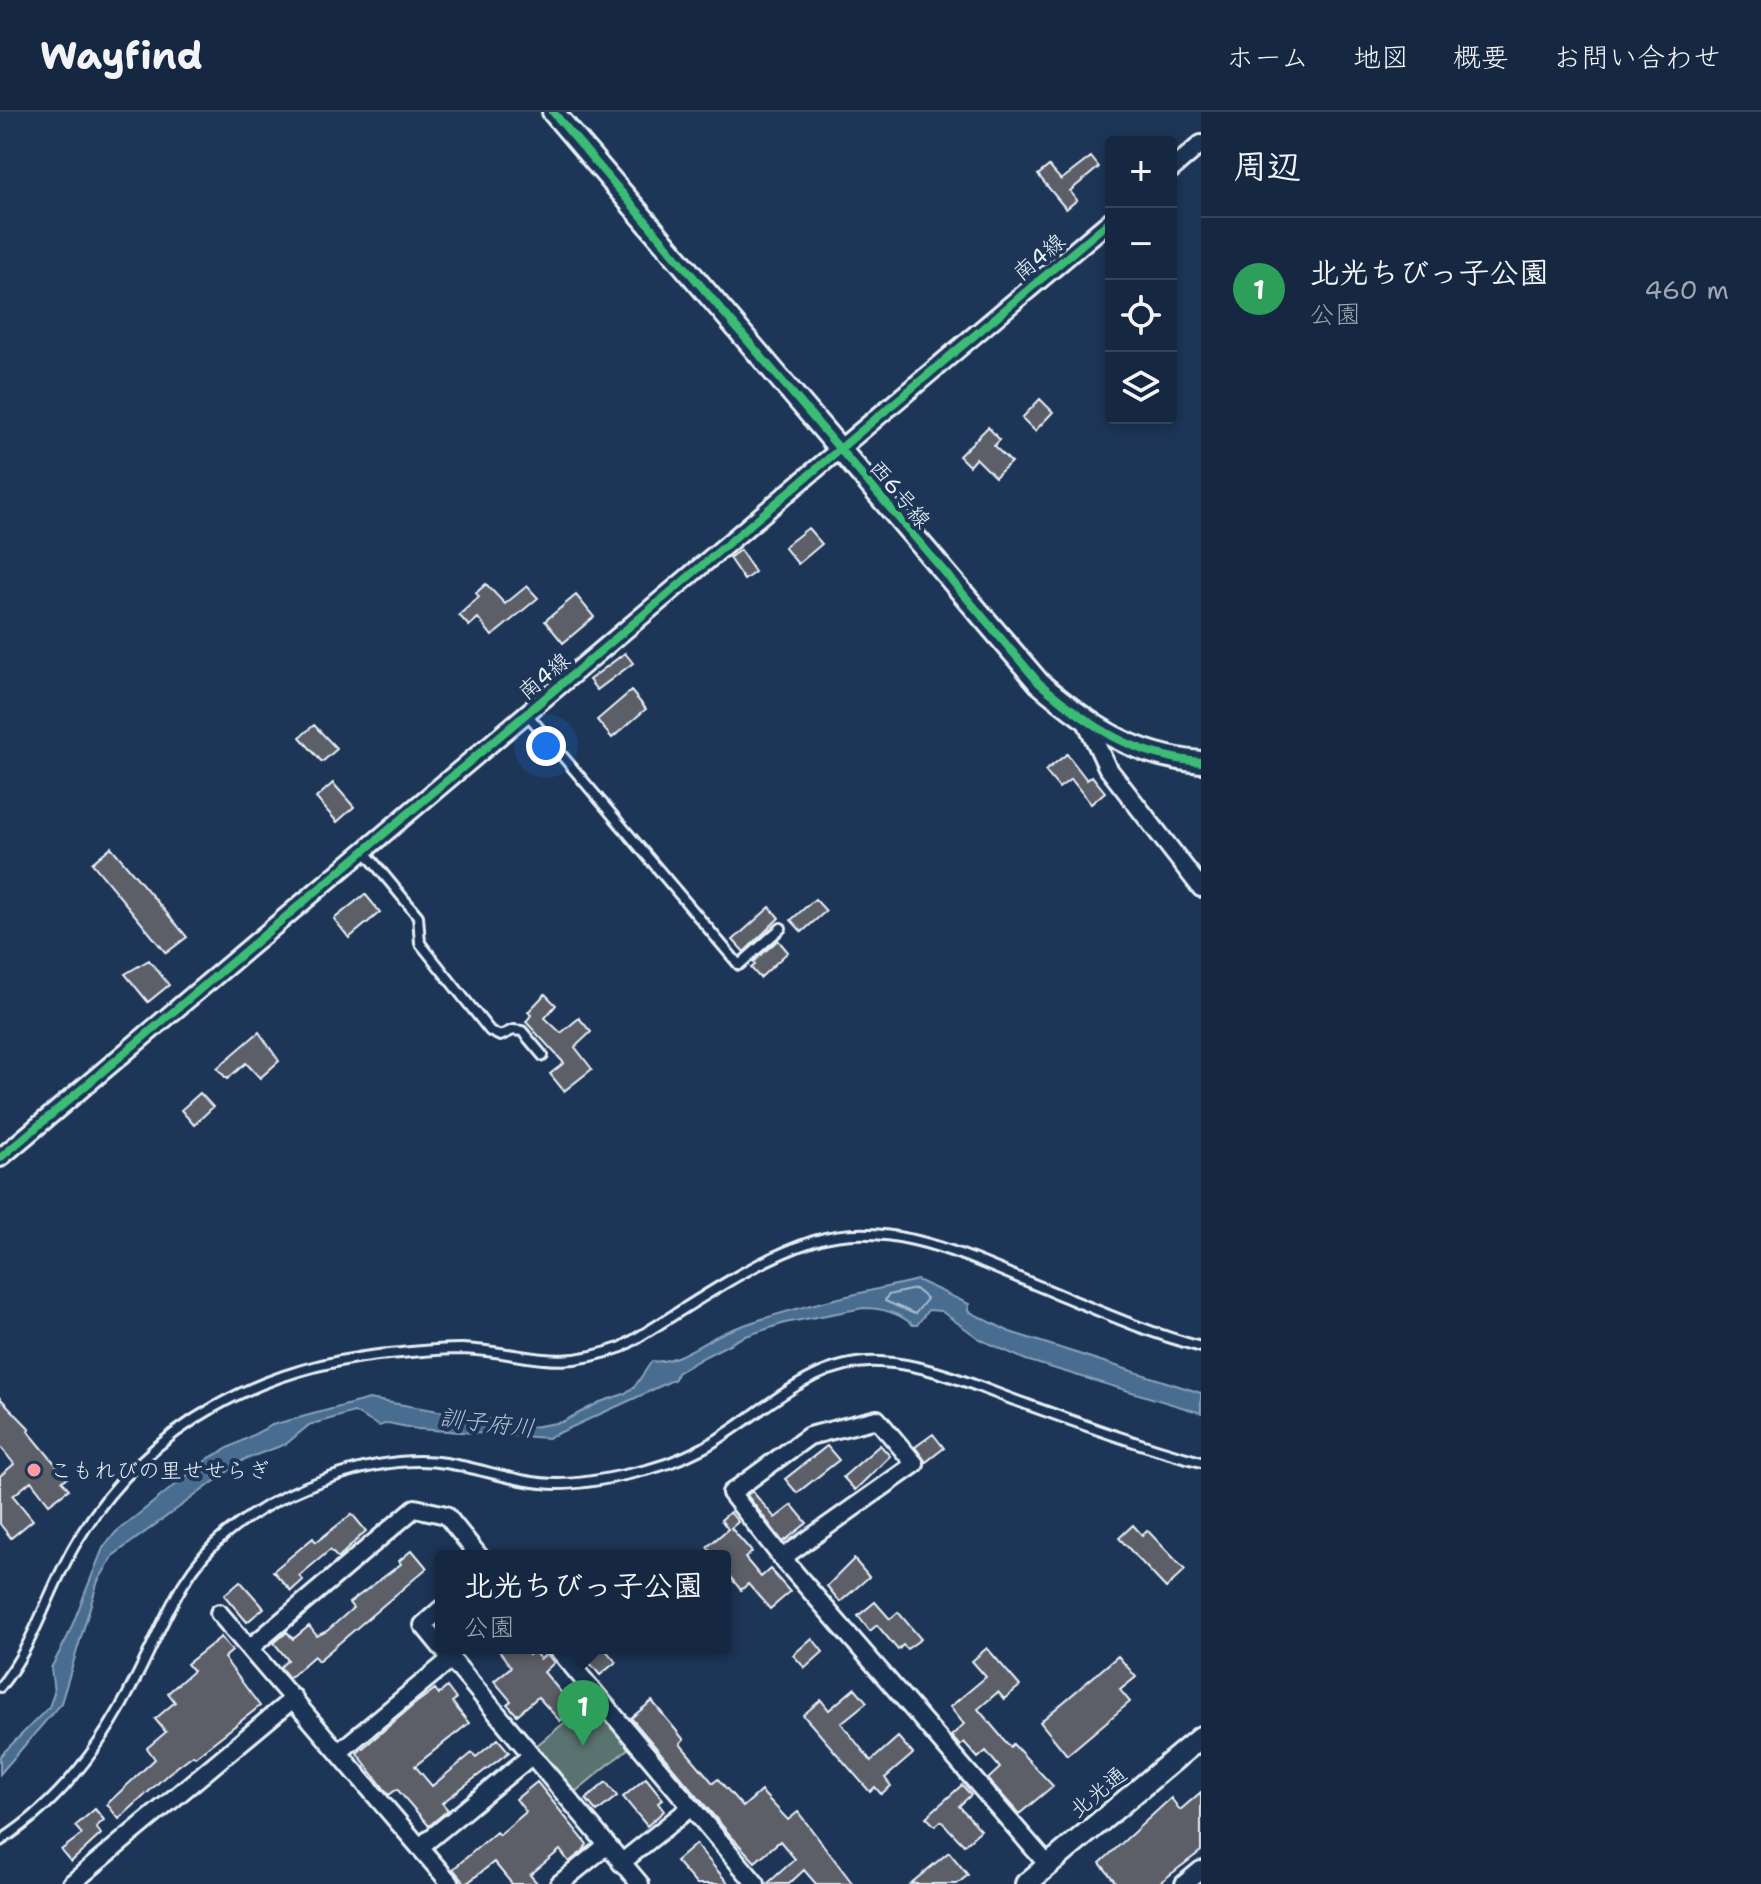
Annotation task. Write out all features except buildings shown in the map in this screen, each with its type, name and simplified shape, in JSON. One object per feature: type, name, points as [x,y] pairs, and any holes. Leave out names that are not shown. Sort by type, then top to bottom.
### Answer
[{"type":"street","name":"西6号線","points":[[553,112],[1039,683],[1087,724],[1142,750],[1201,762]]},
{"type":"street","points":[[1177,165],[1201,144]]},
{"type":"street","name":"南4線","points":[[0,1158],[1105,225]]},
{"type":"street","points":[[1087,724],[1107,767],[1201,888]]},
{"type":"street","points":[[782,1558],[915,1464],[877,1419],[809,1436],[731,1493],[782,1558],[1038,1877]]},
{"type":"street","points":[[250,1648],[415,1508],[446,1515],[474,1550]]},
{"type":"street","points":[[219,1613],[451,1884]]},
{"type":"street","points":[[435,1614],[423,1625],[435,1640]]},
{"type":"street","points":[[339,1752],[442,1654]]},
{"type":"street","points":[[446,1654],[640,1884]]},
{"type":"street","points":[[562,1654],[756,1884]]},
{"type":"street","points":[[71,1884],[294,1698]]},
{"type":"street","name":"北光通","points":[[1038,1877],[1201,1737]]},
{"type":"street","points":[[420,1847],[531,1756]]},
{"type":"street","points":[[621,1863],[691,1807]]},
{"type":"street","points":[[559,1884],[607,1845]]},
{"type":"street","points":[[1184,1884],[1201,1870]]},
{"type":"lane","points":[[527,714],[739,965],[781,928]]},
{"type":"lane","points":[[365,852],[418,916],[420,943],[490,1031],[500,1036],[513,1030],[522,1031],[543,1056]]},
{"type":"lane","points":[[0,1687],[34,1634],[75,1544],[119,1480],[144,1454],[213,1407],[299,1370],[362,1356],[463,1349],[563,1363],[594,1357],[622,1347],[778,1256],[815,1241],[848,1234],[880,1234],[956,1253],[1201,1347]]},
{"type":"lane","points":[[0,1841],[24,1826],[82,1767],[114,1721],[171,1601],[225,1534],[305,1486],[385,1465],[443,1462],[519,1480],[559,1484],[653,1469],[704,1447],[804,1380],[843,1366],[879,1361],[931,1370],[1138,1445],[1201,1462]]},
{"type":"green space","points":[[591,1701],[630,1747],[575,1792],[536,1746]]},
{"type":"water","name":"訓子府川","points":[[917,1280],[969,1304],[968,1311],[1010,1332],[1201,1393],[1201,1413],[1026,1360],[981,1340],[941,1311],[928,1310],[917,1325],[913,1325],[890,1312],[863,1308],[785,1323],[743,1337],[677,1373],[675,1379],[548,1438],[417,1429],[388,1423],[379,1426],[354,1412],[309,1425],[286,1444],[245,1459],[114,1555],[98,1581],[61,1703],[0,1774],[0,1756],[49,1707],[54,1693],[51,1668],[67,1638],[103,1548],[116,1532],[209,1458],[272,1425],[369,1399],[532,1427],[562,1422],[600,1402],[624,1394],[635,1386],[652,1361],[679,1356],[725,1332],[772,1316]]},
{"type":"cycle path","points":[[553,112],[1039,683],[1076,713],[1133,746],[1176,759],[1201,762]]},
{"type":"cycle path","points":[[0,1158],[1105,225]]},
{"type":"place","name":"こもれびの里せせらぎ","points":[[34,1470]]},
{"type":"place","name":"北光ちびっ子公園","points":[[583,1746]]}]
